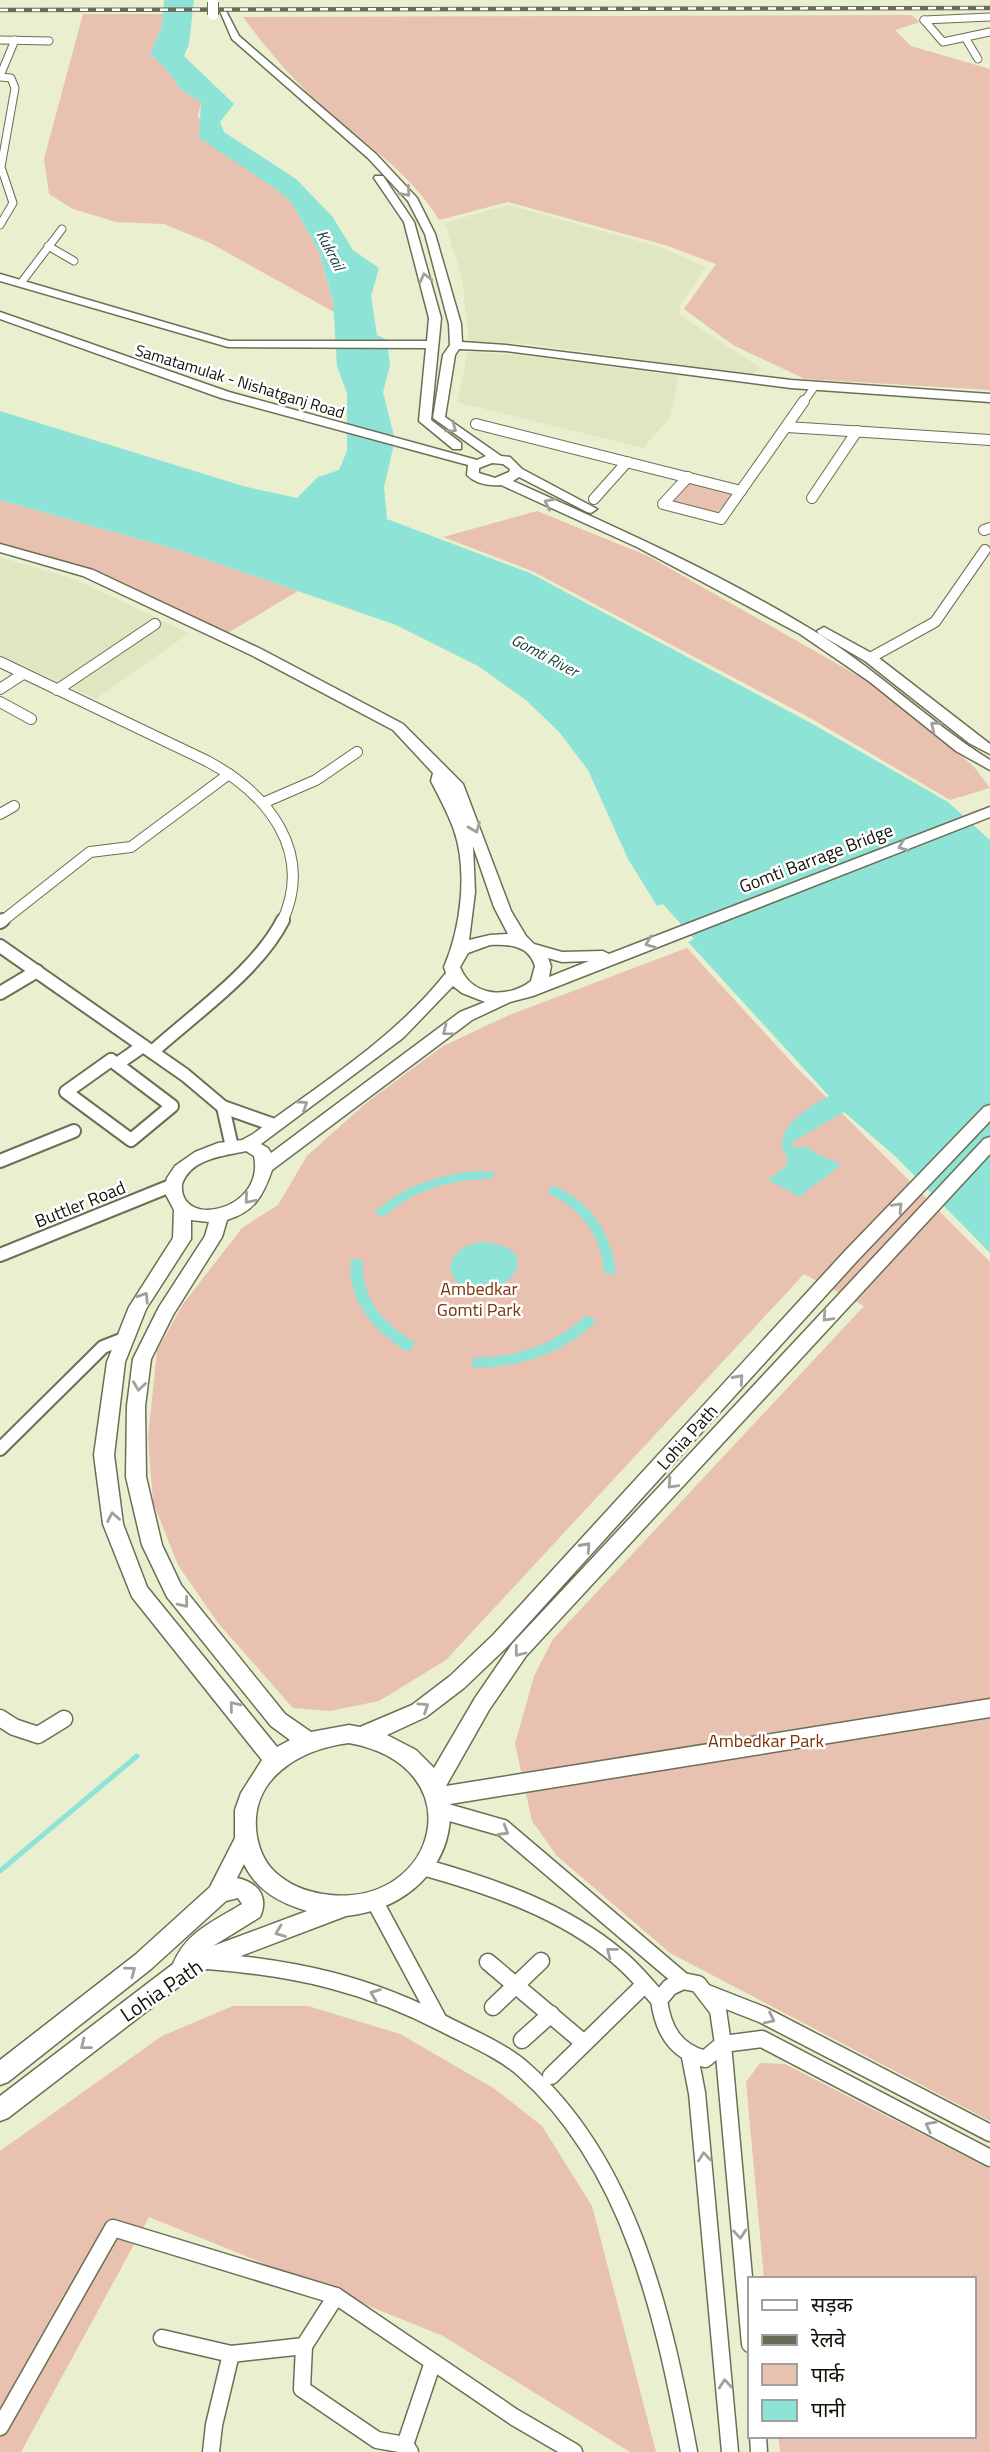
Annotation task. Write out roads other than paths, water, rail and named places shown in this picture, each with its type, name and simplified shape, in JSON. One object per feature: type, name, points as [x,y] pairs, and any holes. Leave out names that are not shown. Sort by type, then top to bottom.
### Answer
[{"type":"street","points":[[212,0],[220,32],[352,146],[390,174],[413,200],[430,234],[456,326],[456,345],[447,363],[439,418],[496,458],[511,462],[516,471],[672,547],[870,658],[974,740],[989,762]]},
{"type":"street","points":[[221,0],[225,19],[235,37],[352,146],[390,190],[409,222],[435,318],[428,345],[432,362],[425,421],[476,467],[496,458]]},
{"type":"street","points":[[990,17],[924,20],[943,42],[990,32]]},
{"type":"street","points":[[966,38],[978,59]]},
{"type":"street","points":[[0,40],[49,41]]},
{"type":"street","points":[[0,225],[13,203],[4,190],[1,167],[4,131],[15,88],[13,80],[0,77],[15,40]]},
{"type":"street","points":[[0,107],[12,107]]},
{"type":"street","points":[[0,118],[9,118]]},
{"type":"street","points":[[21,283],[62,229]]},
{"type":"street","points":[[48,246],[74,261]]},
{"type":"street","points":[[0,276],[228,344],[428,345]]},
{"type":"street","name":"Samatamulak - Nishatganj Road","points":[[0,315],[170,382],[219,405],[476,467],[486,481],[504,481],[642,544],[804,631],[875,678],[989,762]]},
{"type":"street","name":"Samatamulak - Nishatganj Road","points":[[0,324],[170,382]]},
{"type":"street","points":[[434,326],[456,326]]},
{"type":"street","points":[[456,345],[506,348],[815,386],[990,398]]},
{"type":"street","points":[[432,362],[447,363]]},
{"type":"street","points":[[688,477],[663,504],[721,519],[815,386]]},
{"type":"street","points":[[476,424],[741,491]]},
{"type":"street","points":[[787,426],[990,440]]},
{"type":"street","points":[[812,498],[857,431]]},
{"type":"street","points":[[594,499],[627,462]]},
{"type":"street","points":[[504,481],[513,477],[516,471]]},
{"type":"street","points":[[0,548],[88,573],[256,652],[398,727],[415,741],[440,772],[452,778],[476,830],[503,909],[525,944],[538,954],[543,971],[540,979],[524,993],[466,1016],[266,1166],[251,1199],[236,1211],[219,1216],[196,1214],[174,1198],[175,1177],[187,1166],[219,1149],[240,1146],[262,1152],[266,1166]]},
{"type":"street","points":[[870,658],[935,622],[985,550]]},
{"type":"street","points":[[57,690],[155,625]]},
{"type":"street","points":[[0,662],[229,774],[255,794],[278,822],[292,855],[294,893],[281,923],[254,958],[148,1049],[117,1064]]},
{"type":"street","points":[[0,689],[23,674]]},
{"type":"street","points":[[0,702],[31,719]]},
{"type":"street","points":[[263,803],[316,780],[357,752]]},
{"type":"street","points":[[440,772],[438,781],[462,831],[467,854],[465,906],[459,953],[452,967],[453,975],[467,991],[492,998],[506,998]]},
{"type":"street","points":[[0,922],[90,852],[131,847],[229,774]]},
{"type":"street","points":[[0,814],[14,806]]},
{"type":"street","name":"Gomti Barrage Bridge","points":[[524,993],[990,812]]},
{"type":"street","points":[[459,953],[478,942],[490,939],[525,944],[562,957],[620,954]]},
{"type":"street","points":[[0,946],[148,1049],[223,1107],[274,1125]]},
{"type":"street","points":[[0,993],[37,971]]},
{"type":"street","points":[[240,1146],[334,1085],[412,1021],[437,997],[453,975]]},
{"type":"street","points":[[111,1060],[117,1064],[172,1106],[131,1140],[66,1092],[111,1060]]},
{"type":"street","points":[[223,1107],[240,1146]]},
{"type":"street","name":"Lohia Path","points":[[363,1735],[419,1711],[457,1682],[500,1641],[851,1256],[990,1111]]},
{"type":"street","points":[[0,1161],[74,1131]]},
{"type":"street","name":"Lohia Path","points":[[437,1798],[482,1704],[519,1650],[990,1143]]},
{"type":"street","name":"Buttler Road","points":[[0,1255],[173,1185]]},
{"type":"street","points":[[183,1207],[182,1239],[138,1307],[116,1362],[104,1455],[113,1524],[139,1591],[275,1760]]},
{"type":"street","points":[[219,1216],[213,1237],[165,1312],[142,1359],[136,1406],[136,1477],[152,1545],[174,1591],[278,1720],[306,1741]]},
{"type":"street","points":[[0,1449],[103,1347],[126,1338]]},
{"type":"street","points":[[437,1798],[990,1707]]},
{"type":"street","points":[[0,1718],[13,1727],[38,1735],[64,1719]]},
{"type":"street","points":[[327,1735],[363,1735],[386,1741],[406,1752],[423,1768],[437,1798],[439,1830],[423,1867],[401,1888],[375,1902],[344,1908],[316,1906],[291,1897],[269,1882],[254,1862],[246,1839],[246,1810],[256,1783],[275,1760],[306,1741],[327,1735]]},
{"type":"street","points":[[437,1798],[503,1828],[683,1981],[698,1984],[718,2010],[748,2322]]},
{"type":"street","name":"Lohia Path","points":[[0,2074],[143,1962],[218,1894],[246,1839]]},
{"type":"street","points":[[423,1867],[466,1879],[572,1924],[616,1954],[659,2000],[664,2029],[690,2057],[705,2059],[723,2044],[762,2039],[990,2158]]},
{"type":"street","points":[[218,1894],[234,1887],[243,1888],[253,1900],[252,1910],[195,1945],[186,1956],[192,1966],[283,1968],[356,1987],[439,2019],[524,2070],[574,2123],[620,2203],[669,2350],[689,2452]]},
{"type":"street","points":[[375,1902],[439,2019]]},
{"type":"street","name":"Lohia Path","points":[[0,2110],[192,1966],[344,1908]]},
{"type":"street","points":[[493,2007],[541,1961]]},
{"type":"street","points":[[488,1962],[584,2043]]},
{"type":"street","points":[[659,2000],[670,1987],[683,1981]]},
{"type":"street","points":[[551,2076],[644,1985]]},
{"type":"street","points":[[707,1993],[763,2015],[990,2133]]},
{"type":"street","points":[[522,2040],[551,2014]]},
{"type":"street","points":[[690,2057],[697,2092],[730,2452]]},
{"type":"street","points":[[837,2076],[845,2058]]},
{"type":"street","points":[[0,2427],[113,2228],[336,2296],[514,2417],[574,2452]]},
{"type":"street","points":[[336,2296],[304,2346],[302,2389],[377,2440],[408,2448],[433,2362]]},
{"type":"street","points":[[162,2338],[231,2354],[304,2346]]},
{"type":"street","points":[[211,2452],[214,2425],[231,2354]]},
{"type":"water","points":[[164,0],[194,0],[189,44],[184,56],[234,104],[220,122],[224,132],[296,179],[332,216],[353,250],[379,268],[371,296],[377,335],[387,340],[390,366],[383,392],[395,440],[384,487],[387,519],[530,573],[809,722],[948,802],[990,840],[990,1253],[896,1157],[844,1112],[792,1142],[792,1147],[809,1147],[815,1153],[841,1164],[836,1169],[800,1197],[768,1180],[787,1165],[783,1138],[787,1129],[802,1113],[829,1096],[688,942],[694,939],[663,904],[657,906],[628,859],[588,770],[560,733],[526,700],[478,666],[396,625],[178,550],[0,500],[0,411],[243,486],[297,498],[318,477],[339,470],[347,451],[347,393],[337,366],[333,301],[319,252],[292,203],[276,189],[199,138],[201,102],[180,89],[168,71],[150,54],[162,26]]},
{"type":"water","points":[[474,1171],[494,1172],[493,1179],[462,1181],[434,1188],[408,1199],[384,1217],[374,1213],[408,1189],[446,1176]]},
{"type":"water","points":[[553,1185],[578,1201],[597,1220],[610,1245],[616,1274],[604,1273],[599,1247],[587,1224],[570,1206],[547,1193]]},
{"type":"water","points":[[483,1242],[507,1248],[517,1258],[516,1271],[506,1282],[492,1290],[475,1292],[460,1286],[450,1268],[457,1252],[471,1244]]},
{"type":"water","points":[[351,1259],[363,1260],[366,1287],[376,1309],[416,1343],[408,1352],[384,1335],[365,1313],[353,1288]]},
{"type":"water","points":[[586,1315],[597,1321],[555,1351],[524,1362],[472,1368],[473,1358],[505,1355],[534,1348],[561,1335]]},
{"type":"waterway","points":[[0,1871],[137,1756]]},
{"type":"railway","points":[[0,10],[990,8]]},
{"type":"water label","name":"Kukrail","points":[[331,250]]},
{"type":"water label","name":"Gomti River","points":[[545,655]]},
{"type":"park label","name":"Ambedkar Gomti Park","points":[[479,1298]]},
{"type":"park label","name":"Ambedkar Park","points":[[766,1740]]}]
